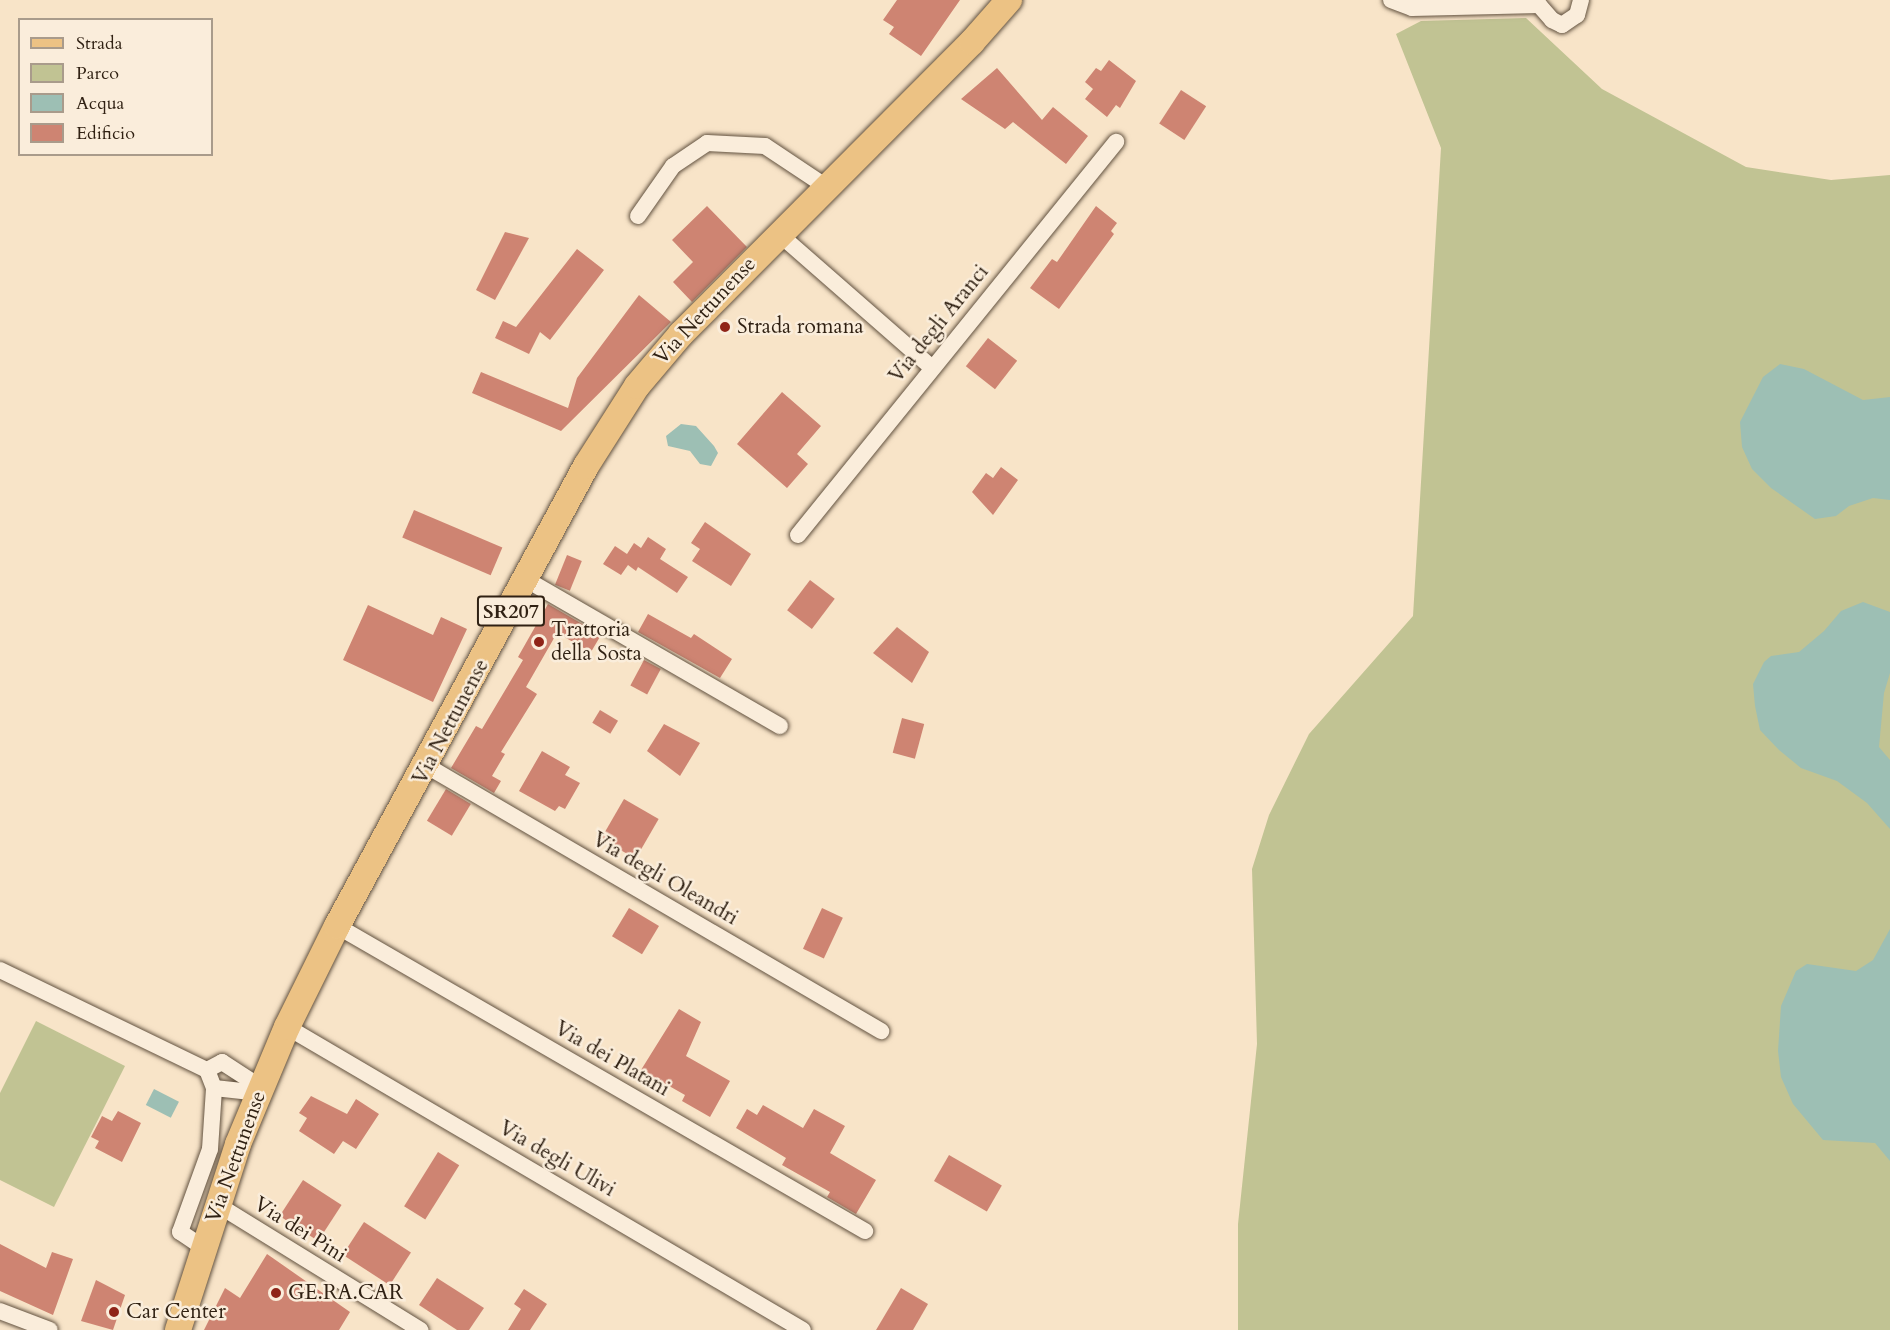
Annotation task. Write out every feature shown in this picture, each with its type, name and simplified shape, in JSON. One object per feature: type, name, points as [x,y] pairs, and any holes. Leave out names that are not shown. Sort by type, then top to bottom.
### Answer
[{"type":"main road","name":"Via Nettunense","points":[[177,1330],[218,1205],[287,1027],[337,926],[427,766],[586,466],[637,386],[681,334],[825,186],[932,83],[1009,0]]},
{"type":"street","points":[[1391,0],[1412,8],[1539,5],[1562,25],[1577,15],[1581,0]]},
{"type":"street","name":"Via degli Aranci","points":[[798,535],[1116,142]]},
{"type":"street","points":[[638,216],[673,166],[707,143],[765,146],[825,186]]},
{"type":"street","points":[[778,233],[932,368]]},
{"type":"street","points":[[527,580],[780,726]]},
{"type":"street","name":"Via degli Oleandri","points":[[427,766],[881,1030]]},
{"type":"street","name":"Via dei Platani","points":[[337,926],[865,1231]]},
{"type":"street","points":[[0,969],[207,1070],[214,1088],[210,1149],[180,1232],[204,1248]]},
{"type":"street","name":"Via degli Ulivi","points":[[287,1027],[803,1330]]},
{"type":"street","points":[[207,1070],[222,1062],[261,1090]]},
{"type":"street","points":[[214,1088],[261,1090]]},
{"type":"street","name":"Via dei Pini","points":[[218,1205],[420,1330]]},
{"type":"street","points":[[0,1311],[50,1330]]},
{"type":"green space","points":[[1526,18],[1602,89],[1746,167],[1831,180],[1890,175],[1890,1330],[1238,1330],[1238,1224],[1257,1044],[1252,869],[1269,815],[1309,734],[1413,616],[1441,148],[1396,34],[1421,21]]},
{"type":"green space","points":[[36,1021],[125,1066],[54,1207],[0,1180],[0,1093]]},
{"type":"water","points":[[1780,364],[1804,369],[1863,400],[1890,397],[1890,500],[1873,498],[1849,506],[1836,516],[1815,519],[1771,488],[1752,469],[1742,447],[1740,422],[1763,377]]},
{"type":"water","points":[[681,424],[696,426],[714,446],[718,453],[711,466],[700,464],[690,451],[668,446],[666,436]]},
{"type":"water","points":[[1863,602],[1890,612],[1890,673],[1884,693],[1879,747],[1890,760],[1890,829],[1867,803],[1837,781],[1801,768],[1779,750],[1760,730],[1755,706],[1753,684],[1764,662],[1771,656],[1799,652],[1824,631],[1841,611]]},
{"type":"water","points":[[1890,929],[1890,1161],[1875,1143],[1823,1140],[1793,1104],[1781,1077],[1778,1051],[1781,1006],[1796,971],[1807,964],[1856,971],[1873,960]]},
{"type":"water","points":[[154,1089],[179,1102],[171,1118],[146,1105]]},
{"type":"building","points":[[897,0],[960,0],[921,56],[889,34],[894,27],[883,20]]},
{"type":"building","points":[[1109,60],[1136,81],[1120,108],[1116,105],[1107,117],[1085,99],[1093,89],[1085,82],[1096,68],[1101,71]]},
{"type":"building","points":[[997,68],[1042,120],[1053,107],[1088,136],[1066,164],[1013,122],[1005,129],[961,99]]},
{"type":"building","points":[[1181,90],[1206,106],[1184,140],[1159,124]]},
{"type":"building","points":[[707,206],[747,247],[692,302],[673,282],[693,262],[672,240]]},
{"type":"building","points":[[1096,206],[1117,223],[1111,231],[1114,234],[1059,309],[1030,288],[1052,259],[1057,262]]},
{"type":"building","points":[[505,232],[529,238],[495,300],[476,290]]},
{"type":"building","points":[[577,249],[604,270],[550,340],[540,332],[529,354],[495,338],[503,321],[516,327]]},
{"type":"building","points":[[639,295],[671,322],[561,431],[472,393],[481,372],[568,408],[577,378]]},
{"type":"building","points":[[988,338],[1017,361],[995,389],[966,366]]},
{"type":"building","points":[[782,392],[821,426],[797,454],[808,464],[787,488],[737,444]]},
{"type":"building","points":[[1001,467],[1018,480],[993,515],[972,492],[986,473],[993,478]]},
{"type":"building","points":[[414,510],[502,548],[491,575],[402,538]]},
{"type":"building","points":[[705,522],[751,554],[731,586],[692,561],[700,549],[691,543]]},
{"type":"building","points":[[648,537],[666,549],[660,559],[688,577],[677,593],[638,567],[636,571],[628,565],[621,575],[603,564],[615,546],[627,554],[634,543],[641,548]]},
{"type":"building","points":[[567,555],[582,561],[570,591],[555,585]]},
{"type":"building","points":[[810,580],[835,599],[812,629],[787,610]]},
{"type":"building","points":[[548,604],[601,635],[591,652],[557,633],[526,687],[537,694],[501,752],[505,754],[492,776],[501,781],[494,793],[451,768],[476,726],[482,729],[523,660],[518,657]]},
{"type":"building","points":[[368,605],[433,635],[441,617],[467,629],[433,702],[343,660]]},
{"type":"building","points":[[648,614],[691,638],[694,634],[732,659],[720,678],[638,632]]},
{"type":"building","points":[[897,627],[929,652],[912,683],[873,653]]},
{"type":"building","points":[[644,660],[661,669],[647,695],[630,686]]},
{"type":"building","points":[[600,710],[618,721],[610,734],[592,723]]},
{"type":"building","points":[[902,718],[924,724],[915,759],[893,753]]},
{"type":"building","points":[[664,724],[700,743],[680,776],[647,751]]},
{"type":"building","points":[[542,751],[570,767],[565,775],[580,783],[565,809],[559,806],[555,811],[519,791]]},
{"type":"building","points":[[446,789],[471,804],[452,836],[427,821]]},
{"type":"building","points":[[624,799],[659,819],[636,859],[601,839]]},
{"type":"building","points":[[629,908],[659,926],[642,954],[612,936]]},
{"type":"building","points":[[822,908],[843,918],[824,959],[803,949]]},
{"type":"building","points":[[679,1009],[701,1022],[686,1056],[730,1081],[710,1117],[682,1101],[685,1095],[641,1070]]},
{"type":"building","points":[[311,1096],[347,1114],[356,1099],[379,1114],[356,1149],[343,1141],[334,1154],[299,1131],[307,1118],[299,1113]]},
{"type":"building","points":[[763,1105],[803,1128],[814,1109],[845,1126],[830,1153],[876,1180],[856,1214],[827,1197],[830,1192],[782,1165],[786,1158],[736,1128],[747,1109],[757,1115]]},
{"type":"building","points":[[118,1111],[141,1123],[122,1162],[95,1148],[99,1141],[91,1137],[102,1116],[112,1121]]},
{"type":"building","points":[[438,1152],[459,1165],[425,1220],[404,1206]]},
{"type":"building","points":[[949,1155],[1002,1186],[987,1211],[934,1181]]},
{"type":"building","points":[[303,1180],[342,1205],[318,1241],[280,1216]]},
{"type":"building","points":[[364,1222],[411,1252],[390,1285],[343,1255]]},
{"type":"building","points":[[0,1244],[46,1268],[52,1252],[73,1259],[53,1315],[0,1291]]},
{"type":"building","points":[[267,1254],[350,1312],[339,1330],[204,1330],[225,1288],[240,1298]]},
{"type":"building","points":[[437,1278],[484,1308],[469,1330],[457,1330],[419,1305]]},
{"type":"building","points":[[96,1280],[125,1295],[113,1330],[81,1321]]},
{"type":"building","points":[[901,1288],[928,1304],[913,1330],[876,1330]]},
{"type":"building","points":[[524,1289],[547,1304],[530,1330],[508,1330],[521,1309],[514,1304]]},
{"type":"place","name":"Strada romana","points":[[725,327]]},
{"type":"place","name":"Trattoria della Sosta","points":[[539,642]]},
{"type":"place","name":"GE.RA.CAR","points":[[276,1293]]},
{"type":"place","name":"Car Center","points":[[114,1312]]}]
